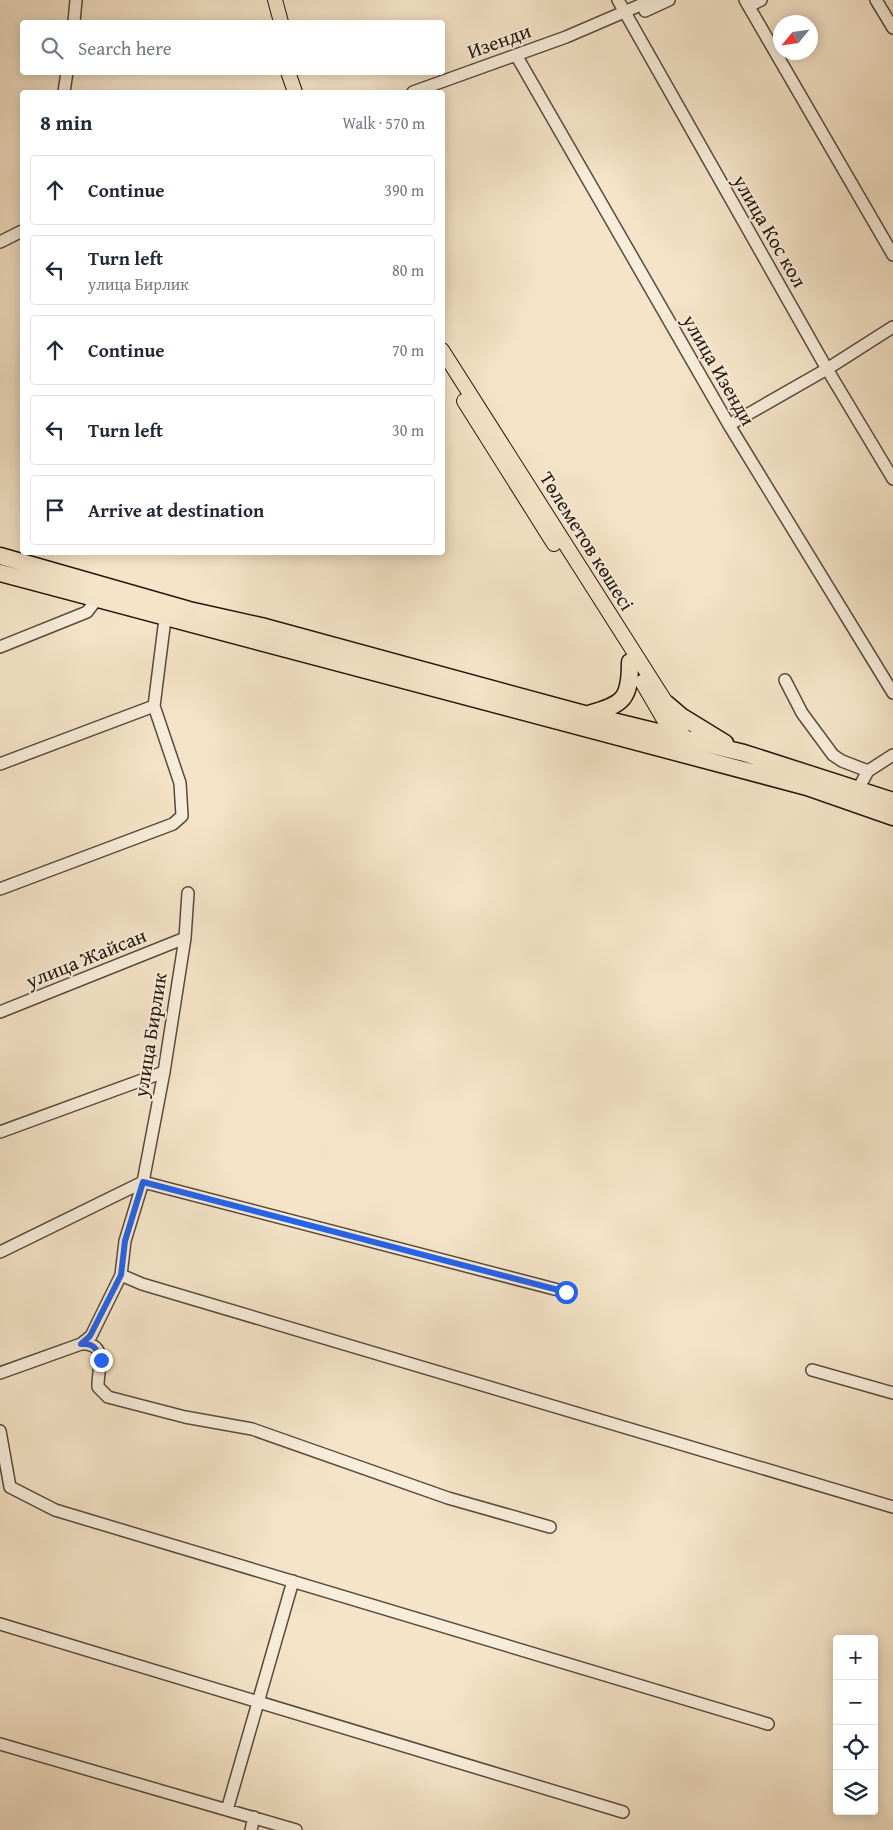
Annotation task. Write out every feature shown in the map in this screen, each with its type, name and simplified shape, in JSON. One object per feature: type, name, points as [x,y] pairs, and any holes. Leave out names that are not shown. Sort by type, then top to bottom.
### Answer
[{"type":"highway","points":[[0,556],[273,644],[684,747],[744,753]]},
{"type":"highway","points":[[0,573],[97,599],[261,626],[588,715],[893,817]]},
{"type":"highway","points":[[588,715],[611,708],[627,695],[630,687],[630,662]]},
{"type":"highway","points":[[667,704],[696,726],[744,753],[893,801]]},
{"type":"main road","points":[[265,0],[271,20]]},
{"type":"main road","points":[[275,0],[280,20]]},
{"type":"main road","points":[[289,75],[294,90]]},
{"type":"main road","points":[[299,75],[304,90]]},
{"type":"main road","name":"Төлеметов көшесі","points":[[445,355],[667,704],[684,747]]},
{"type":"main road","name":"Төлеметов көшесі","points":[[445,371],[684,747]]},
{"type":"street","points":[[74,20],[76,0]]},
{"type":"street","name":"улица Кос кол","points":[[618,0],[827,369],[893,478]]},
{"type":"street","name":"Изенди","points":[[627,16],[652,0]]},
{"type":"street","name":"Изенди","points":[[441,90],[669,0]]},
{"type":"street","points":[[761,0],[747,3],[893,255]]},
{"type":"street","points":[[876,0],[893,28]]},
{"type":"street","name":"Изенди","points":[[419,90],[518,58]]},
{"type":"street","name":"улица Изенди","points":[[518,58],[729,425],[893,693]]},
{"type":"street","points":[[64,90],[67,75]]},
{"type":"street","points":[[0,242],[20,232]]},
{"type":"street","points":[[729,425],[827,369],[893,327]]},
{"type":"street","points":[[0,647],[87,612],[97,599]]},
{"type":"street","points":[[0,889],[172,824],[182,816],[180,784],[154,706],[166,610]]},
{"type":"street","points":[[785,680],[802,713],[833,755],[842,761],[868,771]]},
{"type":"street","points":[[0,764],[154,706]]},
{"type":"street","points":[[858,790],[868,771],[893,754]]},
{"type":"street","name":"улица Бирлик","points":[[121,1275],[125,1241],[143,1182],[164,1072],[185,938],[188,893]]},
{"type":"street","name":"улица Жайсан","points":[[0,1012],[185,938]]},
{"type":"street","points":[[0,1132],[164,1072]]},
{"type":"street","points":[[0,1252],[143,1182],[566,1292]]},
{"type":"street","points":[[81,1344],[90,1336],[121,1275],[142,1284],[893,1507]]},
{"type":"street","points":[[0,1373],[81,1344],[90,1343],[96,1347],[101,1360],[98,1387],[108,1397],[185,1417],[252,1429],[448,1498],[550,1526]]},
{"type":"street","points":[[812,1370],[893,1393]]},
{"type":"street","points":[[0,1431],[5,1489],[55,1510],[768,1724]]},
{"type":"street","points":[[227,1810],[293,1581]]},
{"type":"street","points":[[0,1624],[622,1812]]},
{"type":"street","points":[[0,1744],[296,1830]]},
{"type":"street","points":[[251,1830],[254,1817]]},
{"type":"route","points":[[101,1360],[96,1347],[90,1343],[81,1344],[90,1336],[113,1287],[121,1275],[125,1241],[143,1182],[566,1292]]}]
